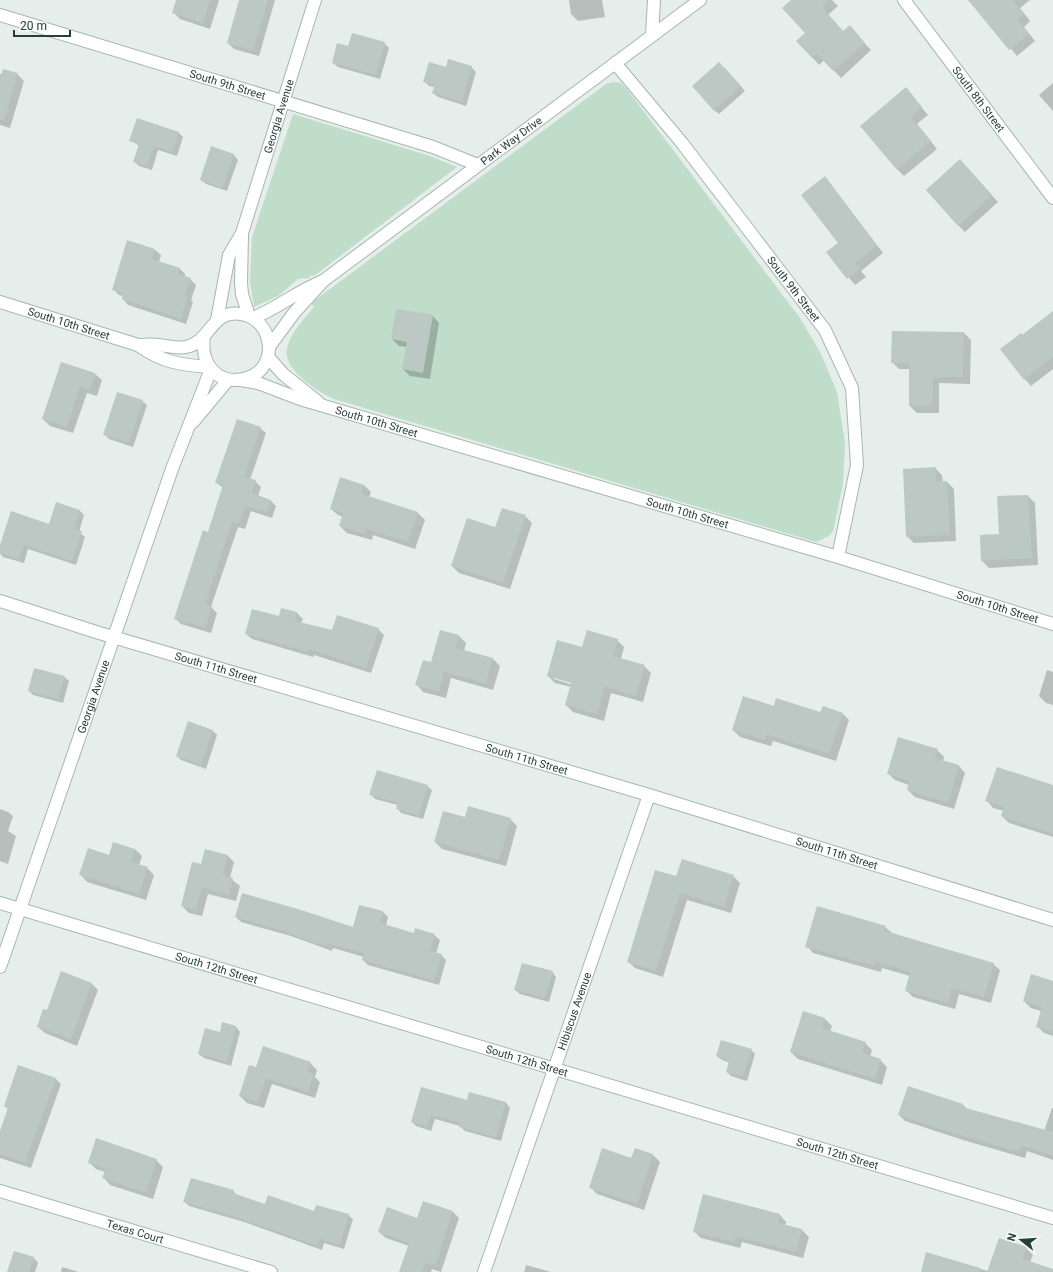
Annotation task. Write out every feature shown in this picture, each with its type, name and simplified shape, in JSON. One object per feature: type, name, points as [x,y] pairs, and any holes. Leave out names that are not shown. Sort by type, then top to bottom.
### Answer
[{"type":"street","name":"Georgia Avenue","points":[[217,320],[229,255],[242,233],[315,0]]},
{"type":"street","points":[[652,35],[654,0]]},
{"type":"street","name":"Park Way Drive","points":[[251,317],[286,302],[310,286],[323,280],[700,0]]},
{"type":"street","name":"South 8th Street","points":[[904,0],[1053,198]]},
{"type":"street","name":"South 9th Street","points":[[0,15],[433,148],[478,165]]},
{"type":"street","name":"South 9th Street","points":[[615,63],[682,143],[829,337],[852,388],[858,465],[838,557]]},
{"type":"street","name":"Georgia Avenue","points":[[242,233],[242,294],[251,317]]},
{"type":"street","name":"Park Way Drive","points":[[269,352],[294,313],[323,280]]},
{"type":"street","name":"South 10th Street","points":[[0,302],[138,345],[186,347],[204,337]]},
{"type":"street","points":[[232,314],[251,317],[265,330],[269,352],[258,372],[241,380],[228,380],[219,376],[210,368],[204,358],[204,337],[209,327],[217,320],[232,314]]},
{"type":"street","name":"South 10th Street","points":[[138,345],[153,356],[173,363],[210,368]]},
{"type":"street","name":"South 10th Street","points":[[269,352],[283,374],[321,404]]},
{"type":"street","name":"Georgia Avenue","points":[[0,967],[113,637],[172,469],[189,428],[210,368]]},
{"type":"street","name":"Georgia Avenue","points":[[189,428],[228,380]]},
{"type":"street","name":"South 10th Street","points":[[241,380],[258,383],[300,400],[321,404],[838,557],[1053,624]]},
{"type":"street","name":"South 11th Street","points":[[0,601],[113,637],[649,795],[1053,920]]},
{"type":"street","name":"Hibiscus Avenue","points":[[484,1272],[649,795]]},
{"type":"street","name":"South 12th Street","points":[[0,903],[1053,1218]]},
{"type":"street","name":"Texas Court","points":[[0,1191],[271,1272]]},
{"type":"green space","points":[[613,82],[621,83],[627,89],[800,318],[820,352],[837,392],[845,443],[843,484],[833,531],[829,536],[816,542],[334,399],[310,385],[295,371],[290,364],[287,356],[289,342],[298,326],[314,307],[311,303],[606,84]]},
{"type":"green space","points":[[293,114],[430,156],[457,167],[314,276],[311,275],[309,278],[298,279],[278,296],[254,307],[250,281],[252,237]]},
{"type":"building","points":[[176,0],[210,0],[203,23],[172,13]]},
{"type":"building","points":[[239,0],[268,0],[253,51],[227,43]]},
{"type":"building","points":[[791,0],[830,0],[822,7],[843,31],[850,25],[865,43],[833,71],[817,54],[812,58],[796,41],[805,33],[782,8]]},
{"type":"building","points":[[968,0],[1013,0],[1024,14],[1018,20],[1029,34],[1009,50]]},
{"type":"building","points":[[352,33],[385,42],[376,75],[332,63],[337,43],[348,46]]},
{"type":"building","points":[[448,59],[472,66],[462,102],[432,93],[435,85],[423,82],[429,62],[446,67]]},
{"type":"building","points":[[719,62],[741,86],[714,111],[692,86]]},
{"type":"building","points":[[3,69],[18,73],[4,120],[0,120],[0,79]]},
{"type":"building","points":[[906,87],[922,107],[911,117],[931,141],[897,170],[860,126]]},
{"type":"building","points":[[137,118],[179,132],[173,152],[154,146],[147,166],[133,162],[139,144],[129,141]]},
{"type":"building","points":[[211,146],[234,154],[223,188],[200,180]]},
{"type":"building","points":[[960,159],[992,195],[958,226],[926,190]]},
{"type":"building","points":[[825,176],[877,246],[855,263],[860,269],[847,279],[826,252],[838,243],[801,195]]},
{"type":"building","points":[[127,240],[155,249],[152,259],[180,268],[178,274],[191,278],[185,295],[188,295],[181,319],[122,299],[123,293],[112,290]]},
{"type":"building","points":[[396,309],[433,315],[423,373],[402,369],[407,342],[391,339]]},
{"type":"building","points":[[1053,311],[1053,357],[1024,380],[1000,349],[1021,333],[1022,335]]},
{"type":"building","points":[[892,331],[964,332],[963,377],[933,377],[932,406],[909,406],[909,363],[891,363]]},
{"type":"building","points":[[61,362],[95,373],[90,390],[80,386],[67,427],[42,419]]},
{"type":"building","points":[[117,392],[143,400],[129,443],[103,435]]},
{"type":"building","points":[[237,419],[261,427],[244,477],[256,480],[252,493],[271,500],[267,513],[245,506],[239,524],[232,522],[205,604],[212,606],[205,628],[174,619],[203,530],[208,532],[223,485],[215,483]]},
{"type":"building","points":[[936,467],[936,482],[947,481],[950,535],[906,537],[903,469]]},
{"type":"building","points":[[340,477],[364,485],[362,494],[418,512],[408,542],[366,529],[365,534],[339,526],[343,513],[330,509]]},
{"type":"building","points":[[1028,495],[1032,558],[981,561],[980,535],[999,534],[997,496]]},
{"type":"building","points":[[56,502],[80,510],[74,529],[82,531],[72,561],[24,545],[19,560],[0,553],[0,545],[11,511],[49,524]]},
{"type":"building","points":[[502,508],[526,515],[503,583],[451,566],[467,518],[495,527]]},
{"type":"building","points":[[281,608],[297,612],[295,621],[332,630],[337,615],[379,628],[366,668],[308,649],[308,652],[245,634],[252,609],[279,616]]},
{"type":"building","points":[[440,630],[459,635],[456,648],[493,658],[486,684],[444,672],[439,692],[415,685],[423,660],[431,662]]},
{"type":"building","points":[[587,630],[618,639],[613,656],[645,665],[636,696],[605,687],[597,714],[565,705],[571,683],[547,676],[557,640],[582,647]]},
{"type":"building","points":[[34,668],[65,676],[58,699],[28,691]]},
{"type":"building","points":[[743,696],[774,706],[776,698],[820,712],[823,706],[843,713],[829,754],[766,734],[765,740],[732,730]]},
{"type":"building","points":[[188,721],[213,730],[201,765],[176,756]]},
{"type":"building","points":[[898,737],[938,749],[935,758],[959,765],[948,803],[907,790],[909,781],[887,774]]},
{"type":"building","points":[[997,767],[1053,785],[1053,834],[1001,816],[1004,807],[985,801]]},
{"type":"building","points":[[377,770],[428,785],[419,815],[396,809],[398,803],[369,795]]},
{"type":"building","points":[[468,806],[511,818],[499,860],[434,842],[443,811],[465,817]]},
{"type":"building","points":[[113,842],[135,849],[131,862],[148,867],[139,894],[79,875],[88,848],[109,855]]},
{"type":"building","points":[[205,849],[228,855],[223,875],[233,878],[229,895],[202,887],[196,910],[181,906],[192,862],[201,864]]},
{"type":"building","points":[[682,859],[734,875],[724,907],[680,893],[656,971],[627,962],[655,870],[676,876]]},
{"type":"building","points":[[242,893],[353,927],[359,905],[383,911],[380,923],[414,933],[415,928],[435,934],[430,951],[442,954],[434,981],[362,960],[364,953],[328,944],[327,947],[287,932],[235,917]]},
{"type":"building","points":[[817,906],[886,926],[884,931],[994,963],[984,997],[952,988],[948,1003],[905,991],[910,972],[876,962],[875,966],[805,947]]},
{"type":"building","points":[[522,963],[553,971],[545,998],[514,990]]},
{"type":"building","points":[[61,971],[92,983],[71,1039],[37,1027],[43,1009],[47,1010]]},
{"type":"building","points":[[1031,974],[1053,981],[1053,1032],[1036,1027],[1042,1007],[1023,1001]]},
{"type":"building","points":[[803,1011],[825,1018],[822,1028],[866,1042],[862,1053],[881,1059],[875,1079],[790,1052]]},
{"type":"building","points":[[222,1022],[236,1026],[227,1062],[198,1054],[205,1028],[220,1032]]},
{"type":"building","points":[[721,1040],[752,1049],[743,1077],[726,1072],[729,1061],[716,1056]]},
{"type":"building","points":[[263,1046],[311,1062],[307,1072],[314,1074],[308,1092],[266,1078],[258,1102],[239,1096],[249,1065],[256,1067]]},
{"type":"building","points":[[18,1065],[56,1078],[25,1163],[0,1154],[0,1131],[8,1108],[4,1106]]},
{"type":"building","points":[[908,1086],[963,1104],[962,1107],[1053,1132],[1053,1156],[1021,1145],[1019,1152],[956,1134],[898,1115]]},
{"type":"building","points":[[421,1087],[467,1100],[469,1092],[506,1102],[496,1137],[459,1127],[460,1123],[431,1115],[427,1127],[411,1122]]},
{"type":"building","points":[[96,1138],[157,1159],[146,1193],[102,1178],[106,1169],[88,1163]]},
{"type":"building","points":[[602,1148],[631,1158],[635,1148],[653,1154],[637,1204],[589,1188]]},
{"type":"building","points":[[191,1178],[234,1190],[233,1193],[265,1204],[268,1195],[314,1211],[316,1205],[349,1214],[340,1245],[320,1239],[318,1246],[238,1218],[183,1202]]},
{"type":"building","points":[[703,1194],[780,1214],[778,1223],[802,1229],[796,1252],[735,1236],[734,1242],[693,1232]]},
{"type":"building","points":[[423,1201],[453,1211],[435,1266],[425,1263],[422,1272],[399,1272],[409,1243],[378,1232],[387,1207],[417,1218]]},
{"type":"building","points":[[999,1238],[1027,1247],[1023,1259],[1053,1269],[1053,1272],[987,1272]]},
{"type":"building","points":[[14,1251],[34,1257],[29,1272],[7,1272]]},
{"type":"building","points":[[926,1252],[980,1268],[979,1272],[921,1272]]}]
